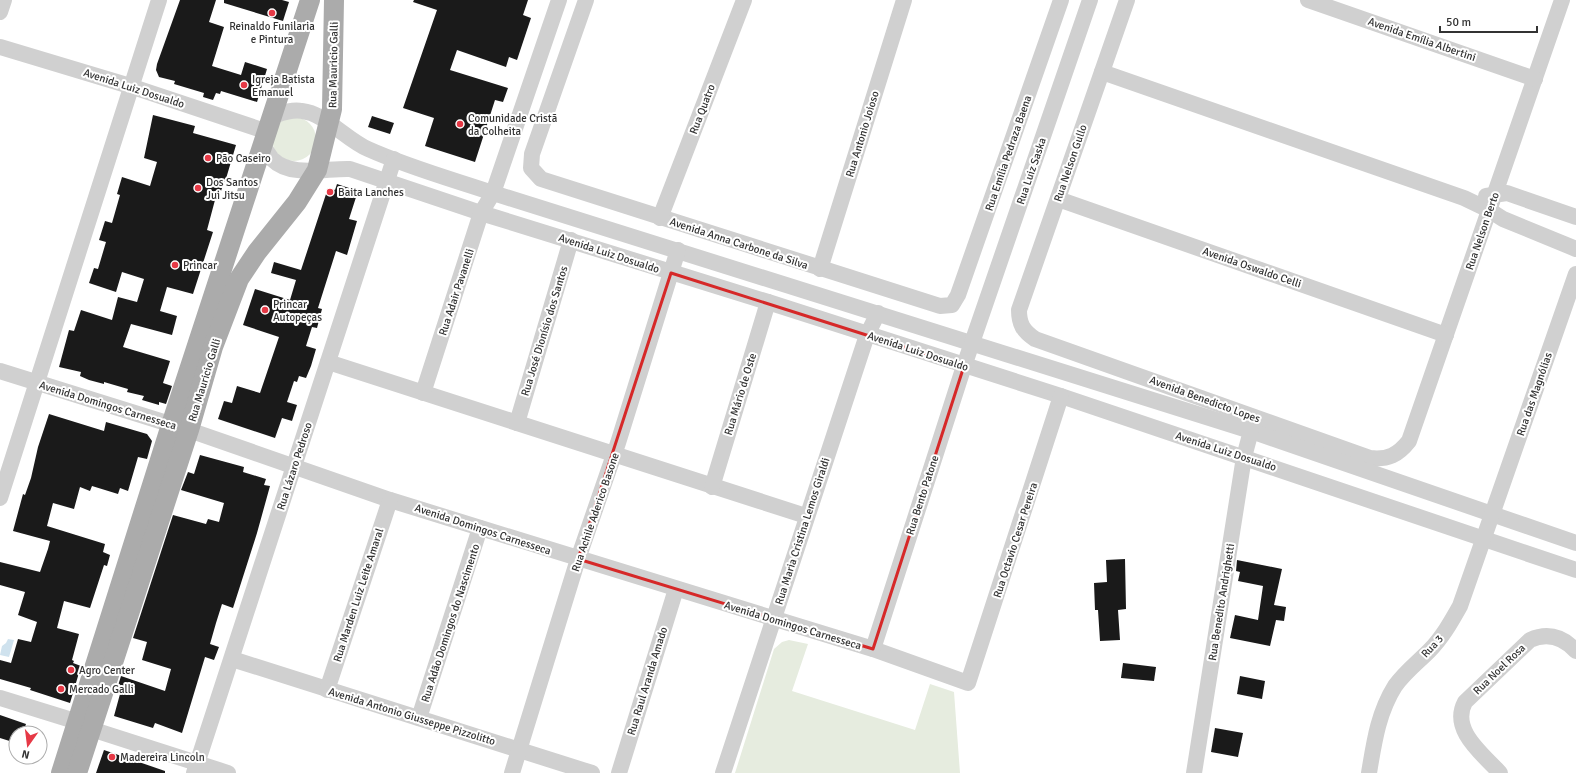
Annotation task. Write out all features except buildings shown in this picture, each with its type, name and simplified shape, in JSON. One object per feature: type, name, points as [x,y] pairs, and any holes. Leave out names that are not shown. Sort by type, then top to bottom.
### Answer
[{"type":"main road","name":"Rua Mauricio Galli","points":[[61,773],[84,725],[180,428],[268,132],[310,0]]},
{"type":"main road","name":"Rua Mauricio Galli","points":[[180,428],[214,347],[239,279],[257,252],[297,202],[317,170],[330,124],[332,109],[334,71],[334,0]]},
{"type":"main road","name":"Rua Mauricio Galli","points":[[77,773],[84,725]]},
{"type":"street","points":[[0,12],[4,0]]},
{"type":"street","points":[[0,498],[38,383],[130,86],[159,0]]},
{"type":"street","name":"Rua Adair Pavanelli","points":[[423,393],[481,213],[493,193],[559,0]]},
{"type":"street","name":"Avenida Anna Carbone da Silva","points":[[586,0],[532,154],[531,168],[541,179],[940,306],[952,305]]},
{"type":"street","name":"Rua Quatro","points":[[660,218],[744,0]]},
{"type":"street","name":"Rua Antonio Joioso","points":[[820,269],[904,0]]},
{"type":"street","name":"Rua Emília Pedraza Baena","points":[[952,305],[958,295],[1061,0]]},
{"type":"street","name":"Rua Luiz Saska","points":[[972,342],[1090,0]]},
{"type":"street","name":"Rua Nelson Gullo","points":[[1022,327],[1019,319],[1019,310],[1127,0]]},
{"type":"street","name":"Avenida Emília Albertini","points":[[1308,0],[1535,79]]},
{"type":"street","name":"Rua Nelson Berto","points":[[1392,456],[1402,450],[1409,441],[1562,0]]},
{"type":"street","name":"Avenida Luiz Dosualdo","points":[[0,47],[130,86],[268,132]]},
{"type":"street","points":[[1102,72],[1464,198],[1492,203],[1507,193],[1576,217]]},
{"type":"street","name":"Avenida Luiz Dosualdo","points":[[268,132],[287,111],[302,110],[317,115],[343,135],[367,149],[493,193],[972,342],[1251,431],[1576,543]]},
{"type":"street","name":"Avenida Luiz Dosualdo","points":[[268,132],[272,159],[285,168],[301,172],[350,169],[481,213],[768,302],[1061,396],[1576,570]]},
{"type":"street","name":"Rua Lázaro Pedroso","points":[[196,768],[394,159]]},
{"type":"street","name":"Avenida Oswaldo Celli","points":[[1058,198],[1446,335]]},
{"type":"street","points":[[1492,203],[1503,219],[1576,249]]},
{"type":"street","name":"Rua José Dionísio dos Santos","points":[[517,423],[571,240]]},
{"type":"street","name":"Rua Achile Aderico Basone","points":[[512,773],[578,559],[614,455],[678,250]]},
{"type":"street","name":"Rua das Magnólias","points":[[1492,514],[1576,274]]},
{"type":"street","name":"Rua Mário de Oste","points":[[712,487],[768,302]]},
{"type":"street","name":"Rua Maria Cristina Lemos Giraldi","points":[[723,773],[774,619],[806,516],[867,335],[878,313]]},
{"type":"street","name":"Avenida Benedicto Lopes","points":[[1022,327],[1027,334],[1035,339],[1355,453],[1376,458],[1392,456]]},
{"type":"street","name":"Rua Bento Patone","points":[[873,649],[972,342]]},
{"type":"street","points":[[328,362],[712,487],[806,516]]},
{"type":"street","name":"Avenida Domingos Carnesseca","points":[[0,371],[180,428],[390,500],[873,649],[968,683]]},
{"type":"street","name":"Rua Octavio Cesar Pereira","points":[[968,683],[1061,396]]},
{"type":"street","name":"Rua Benedito Andrighetti","points":[[1194,773],[1244,457],[1251,431]]},
{"type":"street","name":"Rua Marden Luiz Leite Amaral","points":[[327,690],[390,500]]},
{"type":"street","name":"Rua 3","points":[[1369,773],[1378,724],[1385,704],[1408,669],[1429,651],[1447,630],[1460,606],[1485,539],[1492,514]]},
{"type":"street","name":"Rua Adão Domingos do Nascimento","points":[[419,718],[480,528]]},
{"type":"street","name":"Rua Raul Aranda Amado","points":[[619,773],[676,589]]},
{"type":"street","name":"Rua Noel Rosa","points":[[1500,773],[1465,733],[1461,724],[1463,706],[1468,698],[1530,640],[1547,636],[1564,640],[1576,651]]},
{"type":"street","name":"Avenida Antonio Giusseppe Pizzolitto","points":[[232,659],[592,773]]},
{"type":"street","points":[[0,698],[84,725],[196,768],[228,773]]},
{"type":"highlighted area","points":[[671,273],[964,366],[873,649],[578,559]]},
{"type":"shaded area","points":[[290,117],[298,117],[310,123],[316,135],[316,143],[310,155],[298,161],[290,161],[278,155],[272,143],[272,135],[278,123]]},
{"type":"shaded area","points":[[789,640],[808,644],[792,691],[915,730],[930,684],[954,692],[960,773],[735,773],[774,649],[782,642]]},
{"type":"water","points":[[8,639],[14,640],[9,657],[0,655],[2,646]]},
{"type":"place","name":"Reinaldo Funilaria e Pintura","points":[[272,13]]},
{"type":"place","name":"Igreja Batista Emanuel","points":[[244,85]]},
{"type":"place","name":"Comunidade Cristã da Colheita","points":[[460,124]]},
{"type":"place","name":"Pão Caseiro","points":[[208,158]]},
{"type":"place","name":"Dos Santos Jui Jitsu","points":[[198,188]]},
{"type":"place","name":"Baita Lanches","points":[[330,192]]},
{"type":"place","name":"Princar","points":[[175,265]]},
{"type":"place","name":"Princar Autopeças","points":[[265,310]]},
{"type":"place","name":"Agro Center","points":[[71,670]]},
{"type":"place","name":"Mercado Galli","points":[[61,689]]},
{"type":"place","name":"Madereira Lincoln","points":[[112,757]]}]
